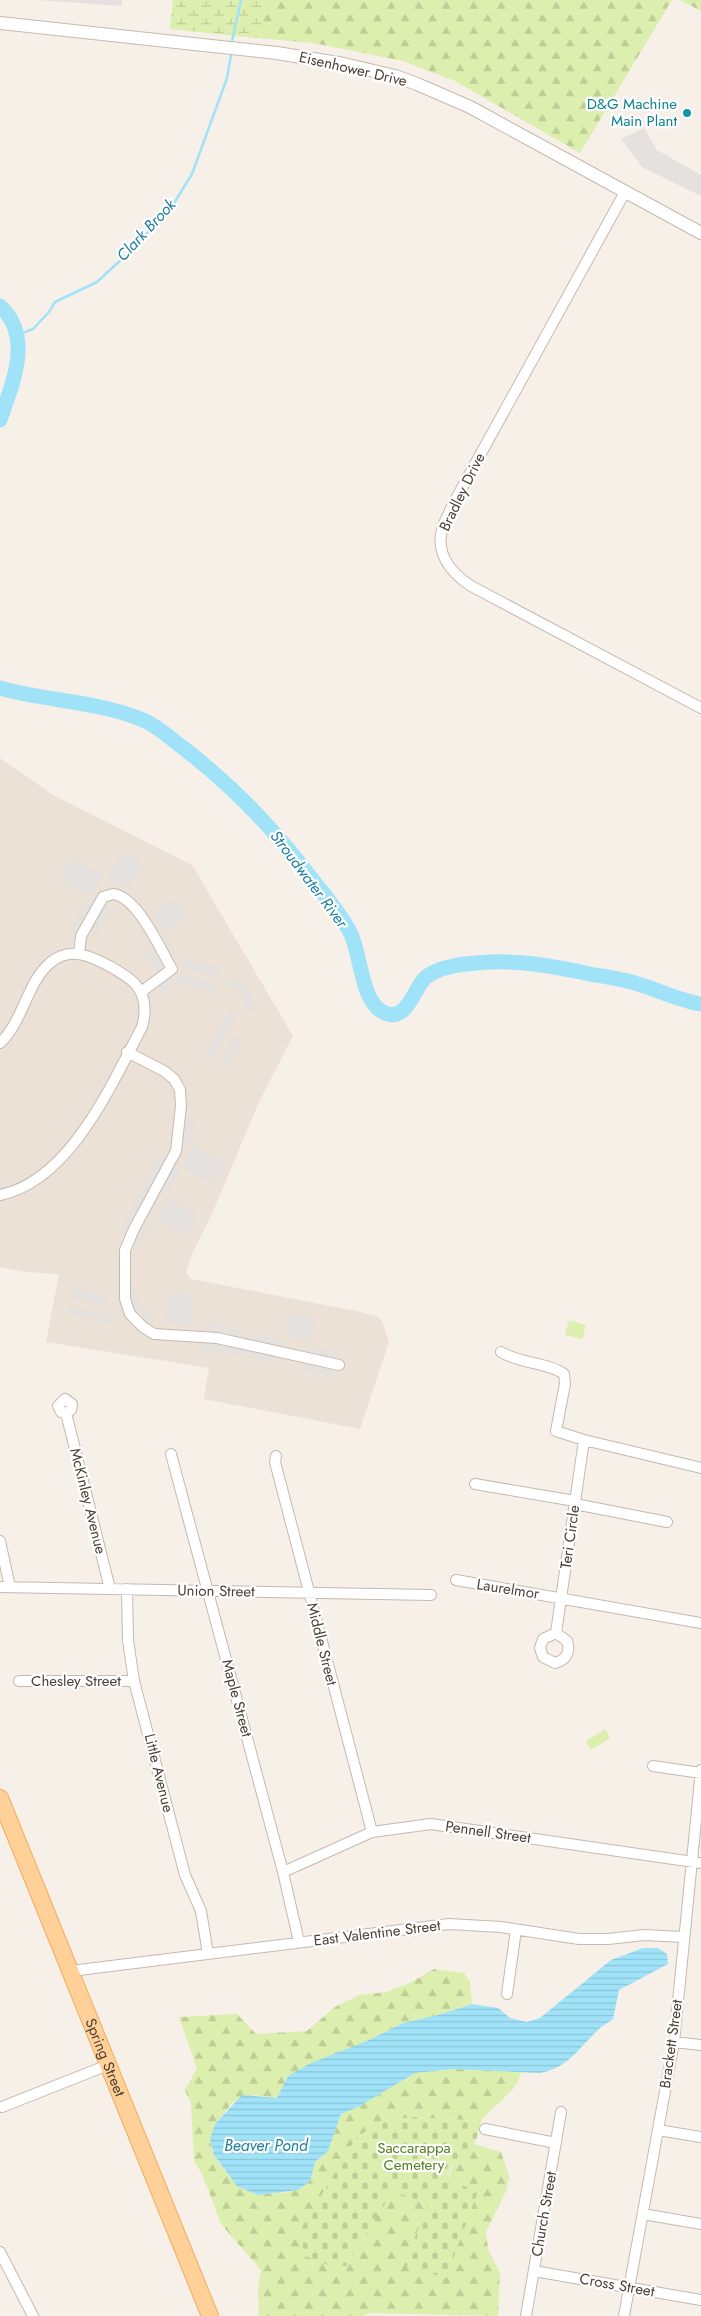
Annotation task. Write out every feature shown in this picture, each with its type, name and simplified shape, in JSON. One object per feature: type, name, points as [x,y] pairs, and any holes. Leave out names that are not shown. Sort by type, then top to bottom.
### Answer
[{"type":"main road","name":"Spring Street","points":[[0,1800],[210,2316]]},
{"type":"street","name":"Eisenhower Drive","points":[[0,22],[277,53],[322,59],[381,72],[452,98],[701,233]]},
{"type":"street","name":"Bradley Drive","points":[[625,192],[452,506],[441,534],[442,554],[452,571],[471,586],[701,708]]},
{"type":"street","points":[[79,954],[81,936],[103,897],[114,894],[126,898],[136,909],[172,969],[140,992]]},
{"type":"street","points":[[0,1043],[10,1032],[46,966],[65,954],[79,954],[96,959],[125,975],[140,992],[144,1006],[144,1020],[88,1124],[61,1160],[46,1174],[30,1184],[0,1195]]},
{"type":"street","points":[[128,1052],[164,1071],[174,1079],[181,1099],[180,1128],[176,1151],[134,1229],[125,1250],[125,1299],[130,1314],[143,1327],[154,1334],[216,1338],[339,1365]]},
{"type":"street","points":[[501,1352],[514,1359],[558,1370],[564,1374],[565,1384],[556,1431],[584,1440],[701,1468]]},
{"type":"street","name":"McKinley Avenue","points":[[66,1414],[110,1589]]},
{"type":"street","name":"Teri Circle","points":[[556,1634],[584,1440]]},
{"type":"street","name":"Maple Street","points":[[171,1454],[283,1872],[299,1942]]},
{"type":"street","name":"Middle Street","points":[[276,1456],[275,1462],[372,1832]]},
{"type":"street","points":[[475,1484],[575,1502],[667,1522]]},
{"type":"street","points":[[0,1541],[5,1587]]},
{"type":"street","name":"Laurelmor","points":[[456,1580],[701,1623]]},
{"type":"street","name":"Union Street","points":[[5,1587],[431,1595]]},
{"type":"street","name":"Little Avenue","points":[[127,1589],[128,1640],[134,1681],[185,1875],[201,1911],[208,1954]]},
{"type":"street","name":"Chesley Street","points":[[19,1681],[134,1681]]},
{"type":"street","points":[[653,1766],[701,1772]]},
{"type":"street","name":"Brackett Street","points":[[624,2316],[674,2042],[683,1937],[696,1862],[701,1772]]},
{"type":"street","name":"Pennell Street","points":[[283,1872],[372,1832],[416,1825],[446,1825],[696,1862]]},
{"type":"street","name":"East Valentine Street","points":[[71,1971],[450,1924],[472,1924],[579,1939],[608,1939],[644,1935],[683,1937]]},
{"type":"street","points":[[507,1994],[516,1930]]},
{"type":"street","points":[[674,2042],[701,2045]]},
{"type":"street","points":[[2,2107],[108,2065]]},
{"type":"street","name":"Church Street","points":[[526,2316],[561,2112]]},
{"type":"street","points":[[485,2129],[556,2143]]},
{"type":"street","points":[[658,2130],[701,2137]]},
{"type":"street","points":[[643,2214],[701,2224]]},
{"type":"street","points":[[0,2252],[33,2316]]},
{"type":"street","name":"Cross Street","points":[[534,2271],[701,2300]]},
{"type":"shaded area","points":[[38,0],[122,0],[122,6]]},
{"type":"shaded area","points":[[644,128],[657,150],[701,175],[701,196],[642,167],[621,139]]},
{"type":"shaded area","points":[[0,758],[53,795],[192,865],[293,1036],[259,1102],[211,1216],[192,1254],[186,1272],[191,1279],[356,1311],[376,1316],[382,1321],[389,1342],[360,1429],[204,1399],[209,1368],[46,1342],[59,1274],[26,1272],[0,1267]]},
{"type":"shaded area","points":[[122,853],[128,857],[131,853],[139,858],[137,862],[142,865],[130,885],[125,883],[123,886],[109,877]]},
{"type":"shaded area","points":[[73,859],[103,876],[90,895],[62,880],[65,875],[62,873],[67,864],[70,865]]},
{"type":"shaded area","points":[[90,896],[96,900],[79,930],[72,926]]},
{"type":"shaded area","points":[[173,900],[175,904],[178,902],[184,911],[181,913],[184,919],[163,931],[152,913]]},
{"type":"shaded area","points":[[105,904],[112,908],[96,935],[90,931]]},
{"type":"shaded area","points":[[164,934],[177,955],[171,959],[158,938]]},
{"type":"shaded area","points":[[150,946],[163,967],[157,971],[144,950]]},
{"type":"shaded area","points":[[183,959],[219,968],[217,976],[181,966]]},
{"type":"shaded area","points":[[178,974],[209,983],[216,988],[212,993],[177,982]]},
{"type":"shaded area","points":[[171,976],[175,982],[161,992],[157,986]]},
{"type":"shaded area","points":[[234,978],[249,992],[254,1010],[247,1011],[243,996],[230,984]]},
{"type":"shaded area","points":[[230,1011],[237,1014],[214,1056],[207,1053]]},
{"type":"shaded area","points":[[235,1036],[242,1040],[229,1063],[222,1060]]},
{"type":"shaded area","points":[[187,1115],[194,1116],[191,1142],[184,1142]]},
{"type":"shaded area","points":[[194,1146],[223,1162],[220,1168],[223,1169],[218,1178],[215,1177],[212,1182],[183,1167]]},
{"type":"shaded area","points":[[160,1155],[166,1159],[127,1234],[120,1231]]},
{"type":"shaded area","points":[[174,1166],[180,1170],[167,1193],[161,1189]]},
{"type":"shaded area","points":[[168,1198],[195,1212],[192,1218],[195,1220],[190,1230],[187,1228],[184,1234],[157,1219]]},
{"type":"shaded area","points":[[146,1217],[152,1221],[139,1244],[133,1241]]},
{"type":"shaded area","points":[[74,1290],[108,1299],[106,1306],[72,1297]]},
{"type":"shaded area","points":[[136,1291],[140,1305],[152,1317],[149,1323],[135,1308],[130,1292]]},
{"type":"shaded area","points":[[178,1292],[187,1294],[187,1297],[194,1299],[188,1326],[165,1321],[171,1294],[177,1295]]},
{"type":"shaded area","points":[[71,1306],[114,1317],[112,1324],[69,1313]]},
{"type":"shaded area","points":[[299,1313],[309,1315],[309,1318],[315,1319],[310,1342],[287,1336],[291,1314],[298,1316]]},
{"type":"shaded area","points":[[208,1324],[241,1331],[240,1339],[207,1331]]},
{"type":"shaded area","points":[[254,1334],[284,1341],[282,1348],[252,1341]]},
{"type":"shaded area","points":[[200,1341],[245,1349],[243,1356],[199,1348]]},
{"type":"shaded area","points":[[310,1347],[340,1354],[338,1361],[308,1354]]},
{"type":"shaded area","points":[[251,1350],[278,1356],[276,1363],[250,1357]]},
{"type":"shaded area","points":[[305,1363],[335,1370],[334,1377],[304,1370]]},
{"type":"green space","points":[[173,0],[268,0],[257,38],[170,29]]},
{"type":"green space","points":[[268,0],[672,0],[580,153],[455,81],[403,61],[313,43],[257,38]]},
{"type":"green space","points":[[680,0],[701,0],[701,11]]},
{"type":"green space","points":[[569,1320],[586,1325],[582,1339],[565,1335]]},
{"type":"green space","points":[[605,1729],[610,1738],[591,1750],[586,1741]]},
{"type":"green space","points":[[434,1969],[464,1973],[470,1982],[472,2004],[438,2015],[403,2023],[288,2076],[278,2098],[254,2095],[233,2102],[215,2124],[210,2140],[214,2155],[227,2174],[282,2193],[298,2190],[309,2181],[315,2162],[328,2151],[341,2114],[358,2107],[415,2073],[453,2069],[521,2070],[516,2084],[481,2121],[414,2117],[346,2266],[393,2190],[428,2204],[478,2191],[448,2180],[455,2158],[474,2144],[501,2152],[509,2176],[507,2189],[486,2232],[488,2249],[500,2273],[498,2316],[370,2313],[362,2316],[259,2316],[258,2288],[261,2270],[221,2224],[202,2174],[194,2161],[191,2103],[185,2090],[197,2068],[179,2017],[237,2014],[256,2034],[307,2031],[335,2007],[359,1995],[386,1992],[410,1983]]},
{"type":"green space","name":"Saccarappa Cemetery","points":[[414,2117],[481,2121],[475,2143],[454,2161],[450,2171],[448,2180],[478,2191],[446,2278],[404,2265],[428,2204],[393,2191],[346,2266],[328,2265],[303,2255],[302,2227],[356,2138],[380,2121]]},
{"type":"water","name":"Beaver Pond","points":[[643,1948],[658,1948],[667,1954],[668,1964],[619,1990],[613,2019],[600,2028],[572,2057],[558,2067],[540,2073],[453,2069],[415,2073],[358,2107],[341,2114],[328,2151],[315,2162],[310,2181],[298,2190],[258,2195],[237,2186],[214,2155],[210,2139],[215,2124],[242,2095],[277,2098],[288,2076],[311,2063],[369,2040],[403,2023],[438,2015],[472,2004],[498,2008],[510,2018],[527,2022],[540,2018],[611,1960]]},
{"type":"waterway","name":"Clark Brook","points":[[232,41],[241,0]]},
{"type":"waterway","name":"Clark Brook","points":[[17,335],[33,329],[49,312],[55,302],[97,282],[171,208],[192,174],[227,78],[231,55]]},
{"type":"waterway","name":"Stroudwater River","points":[[0,306],[10,318],[16,332],[18,346],[14,376],[0,420]]},
{"type":"waterway","name":"Stroudwater River","points":[[0,688],[34,696],[87,704],[138,718],[161,731],[218,777],[252,808],[298,861],[337,911],[354,941],[362,976],[370,998],[376,1007],[383,1012],[391,1015],[404,1009],[426,977],[437,971],[457,965],[491,962],[534,964],[620,979],[701,1004]]},
{"type":"place","name":"D&G Machine Main Plant","points":[[687,113]]}]
